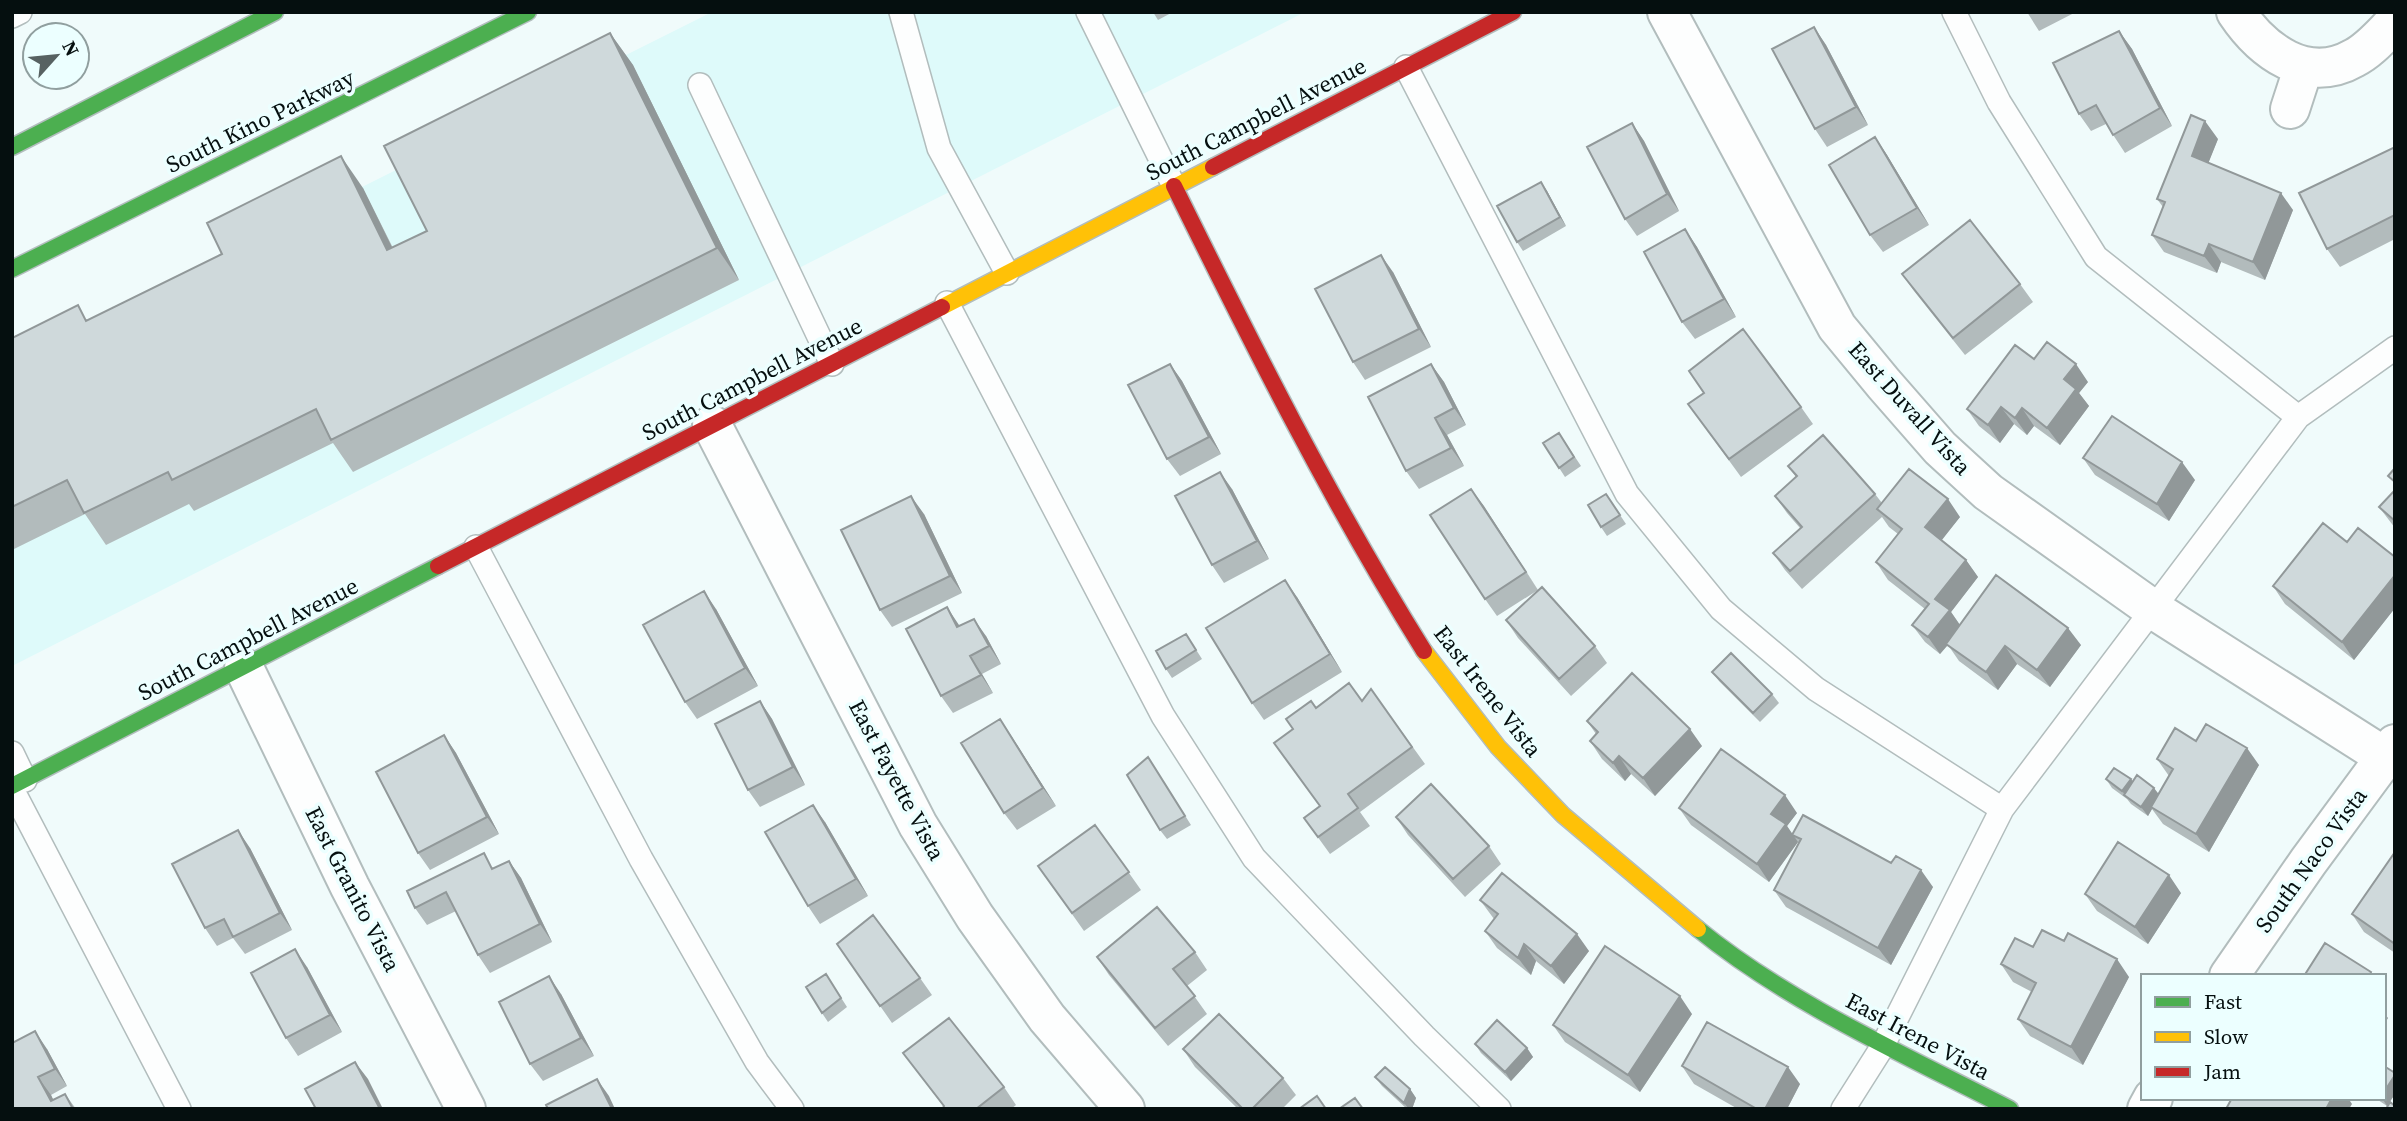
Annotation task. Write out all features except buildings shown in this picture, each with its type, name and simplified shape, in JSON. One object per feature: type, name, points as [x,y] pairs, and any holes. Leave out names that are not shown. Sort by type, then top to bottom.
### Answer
[{"type":"street","points":[[12,147],[275,12]]},
{"type":"street","name":"South Kino Parkway","points":[[12,270],[528,12]]},
{"type":"street","name":"South Campbell Avenue","points":[[17,785],[1513,12]]},
{"type":"street","name":"East Duvall Vista","points":[[1667,12],[1837,327],[1940,448],[1988,492],[2154,610],[2390,751]]},
{"type":"street","points":[[2236,12],[2255,37],[2281,58],[2304,66],[2329,68],[2354,58],[2395,22]]},
{"type":"street","points":[[2290,109],[2304,66]]},
{"type":"street","name":"East Irene Vista","points":[[1174,187],[1244,327],[1356,538],[1424,650],[1498,747],[1563,815],[1729,954],[1853,1029],[2010,1109]]},
{"type":"street","name":"East Fayette Vista","points":[[712,425],[918,825],[975,917],[1047,1018],[1125,1109]]},
{"type":"street","name":"East Granito Vista","points":[[244,668],[350,887],[466,1109]]},
{"type":"street","name":"South Naco Vista","points":[[2230,974],[2390,751]]},
{"type":"lane","points":[[12,16],[20,12]]},
{"type":"lane","points":[[901,12],[939,148],[1007,273]]},
{"type":"lane","points":[[1088,12],[1174,187]]},
{"type":"lane","points":[[1954,12],[1998,102],[2096,257],[2298,417]]},
{"type":"lane","points":[[1406,67],[1620,482],[1635,505],[1721,609],[1816,689],[2002,809]]},
{"type":"lane","points":[[700,85],[832,363]]},
{"type":"lane","points":[[947,303],[1163,716],[1254,859],[1424,1037],[1499,1109]]},
{"type":"lane","points":[[1843,1109],[1883,1045],[2002,809],[2298,417],[2395,348]]},
{"type":"lane","points":[[476,547],[641,859],[757,1062],[792,1109]]},
{"type":"lane","points":[[12,753],[17,785],[179,1109]]},
{"type":"shaded area","points":[[712,12],[1305,12],[12,666],[12,362]]},
{"type":"traffic: fast","points":[[12,147],[275,12]]},
{"type":"traffic: fast","points":[[12,269],[528,12]]},
{"type":"traffic: fast","points":[[12,786],[438,566]]},
{"type":"traffic: fast","points":[[1698,929],[1733,956],[1809,1004],[2010,1109]]},
{"type":"traffic: slow","points":[[942,307],[1213,167]]},
{"type":"traffic: slow","points":[[1424,651],[1498,747],[1563,815],[1698,929]]},
{"type":"traffic: jam","points":[[1213,167],[1513,12]]},
{"type":"traffic: jam","points":[[1174,186],[1325,480],[1424,651]]},
{"type":"traffic: jam","points":[[438,566],[942,307]]}]
